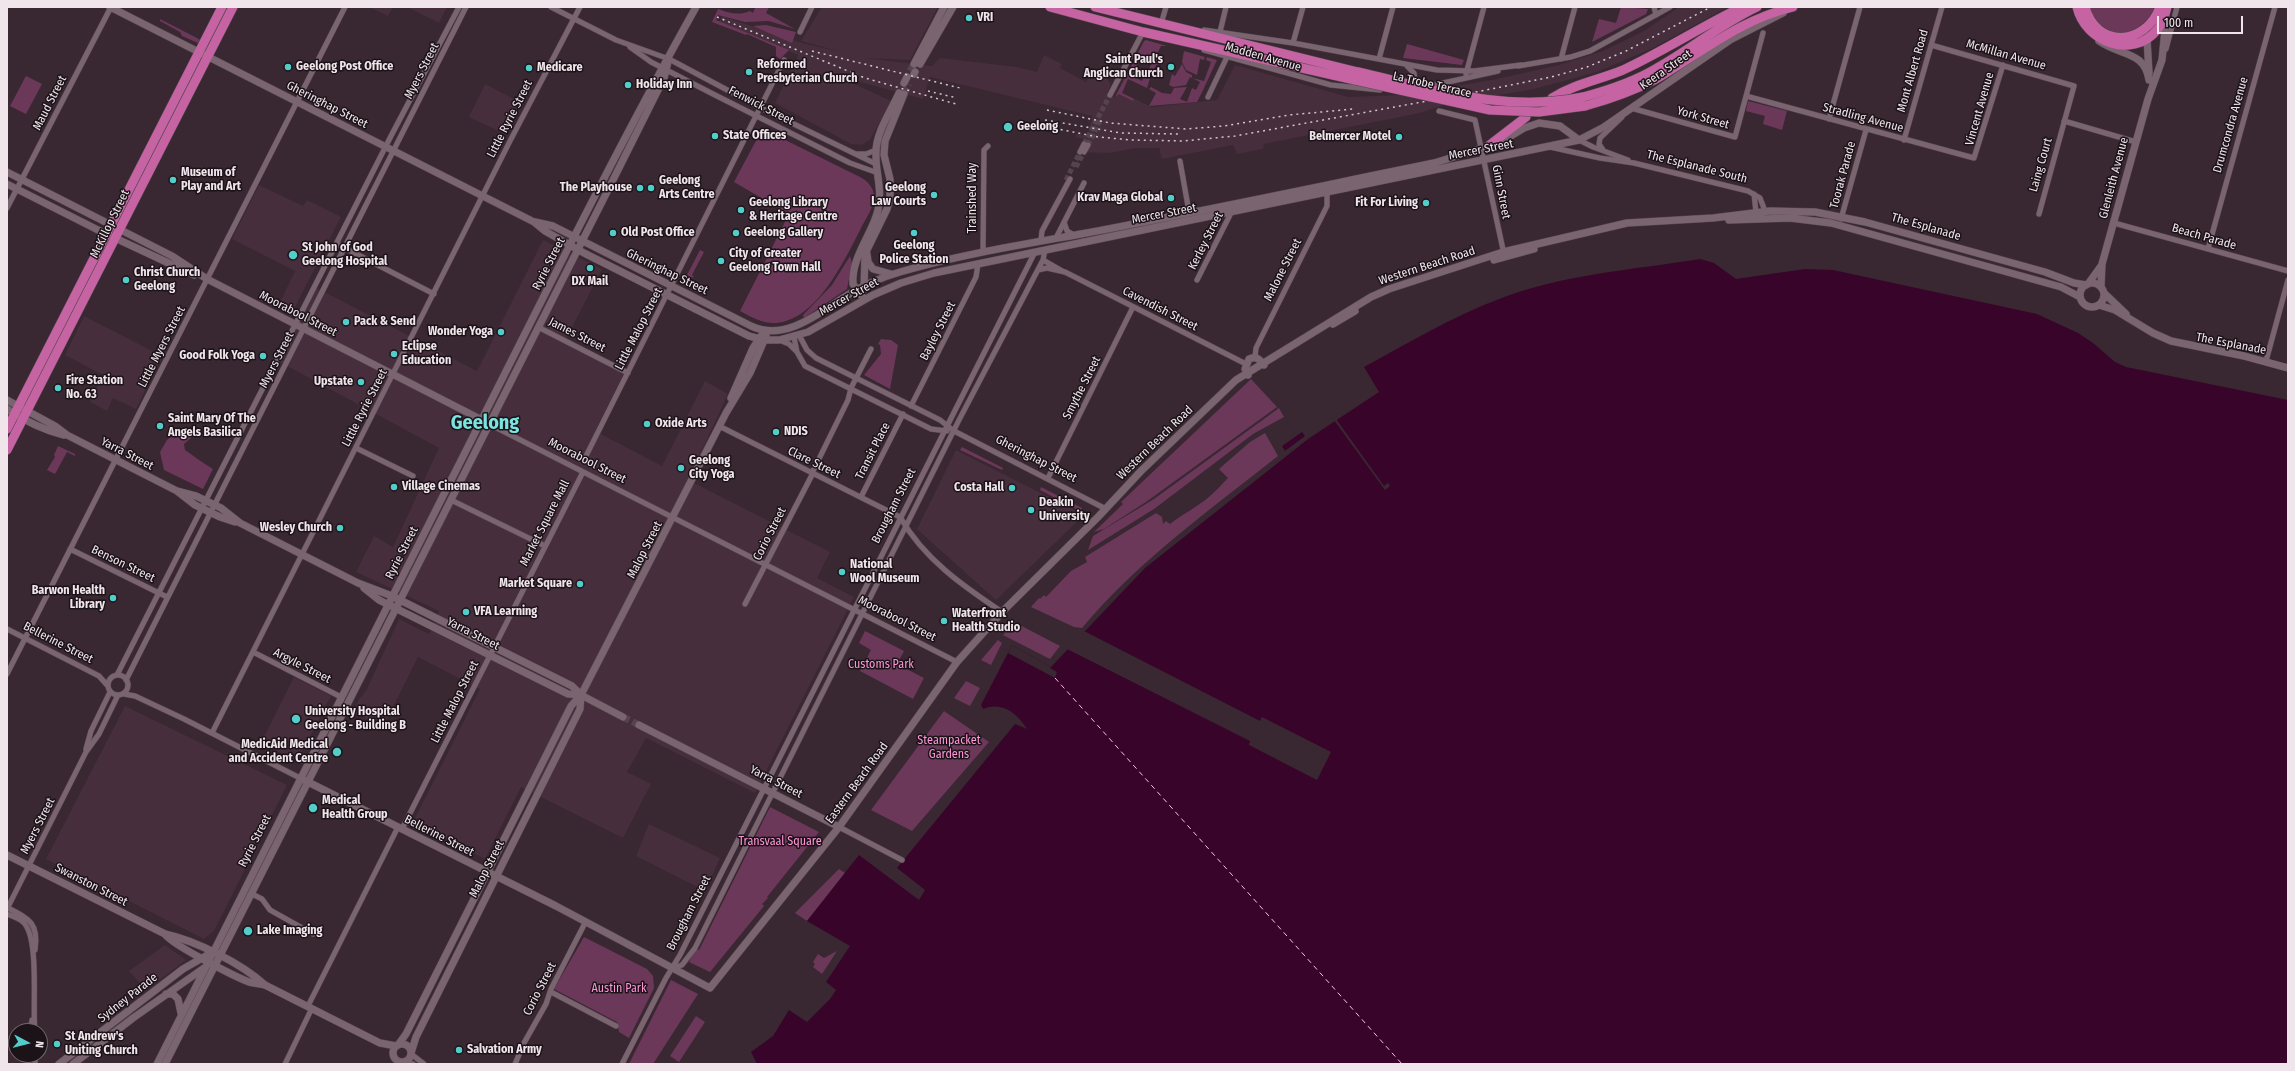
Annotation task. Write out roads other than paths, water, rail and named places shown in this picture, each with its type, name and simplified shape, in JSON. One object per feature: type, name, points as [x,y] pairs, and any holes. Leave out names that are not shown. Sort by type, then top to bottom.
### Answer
[{"type":"highway","name":"McKillop Street","points":[[7,450],[116,239],[203,55],[222,7]]},
{"type":"highway","name":"McKillop Street","points":[[7,430],[14,410],[106,234],[203,55],[233,7]]},
{"type":"highway","name":"La Trobe Terrace","points":[[1050,7],[1144,32],[1356,76],[1494,102],[1532,104],[1584,102],[1635,89],[1666,73],[1729,32],[1767,14],[1793,7]]},
{"type":"highway","name":"La Trobe Terrace","points":[[1095,7],[1356,76]]},
{"type":"highway","points":[[1552,98],[1572,87],[1621,71],[1653,56],[1742,7]]},
{"type":"highway","name":"La Trobe Terrace","points":[[1584,102],[1639,78],[1666,63],[1729,21],[1757,7]]},
{"type":"highway","points":[[2077,7],[2081,19],[2088,30],[2102,40],[2117,45],[2134,44],[2147,39],[2161,25],[2168,7]]},
{"type":"highway","points":[[2085,7],[2094,24],[2102,32],[2114,36],[2135,35],[2150,25],[2160,7]]},
{"type":"highway","name":"Glenleith Avenue","points":[[2147,39],[2150,25]]},
{"type":"highway","points":[[1484,148],[1526,117]]},
{"type":"street","name":"Gheringhap Street","points":[[110,7],[484,196],[534,222],[545,231],[578,250],[667,296],[761,340],[779,340],[796,336]]},
{"type":"street","name":"Maud Street","points":[[7,208],[110,7]]},
{"type":"street","name":"Little Myers Street","points":[[7,674],[345,7]]},
{"type":"street","name":"Myers Street","points":[[115,676],[160,593],[386,147],[459,7]]},
{"type":"street","name":"Myers Street","points":[[126,680],[466,7]]},
{"type":"street","name":"Fenwick Street","points":[[551,7],[628,45],[664,68],[713,94],[850,163],[878,173],[889,174]]},
{"type":"street","name":"Little Ryrie Street","points":[[212,733],[484,196],[510,141],[580,7]]},
{"type":"street","name":"Ryrie Street","points":[[165,1064],[578,250],[644,118],[669,57],[696,7]]},
{"type":"street","points":[[800,32],[812,7]]},
{"type":"street","points":[[944,7],[919,62],[953,7]]},
{"type":"street","points":[[1161,24],[1166,7]]},
{"type":"street","points":[[1220,32],[1226,7]]},
{"type":"street","points":[[1293,43],[1303,7]]},
{"type":"street","points":[[1380,59],[1394,7]]},
{"type":"street","points":[[1467,78],[1466,71],[1484,7]]},
{"type":"street","points":[[1561,59],[1575,7]]},
{"type":"street","points":[[1654,7],[1656,15]]},
{"type":"street","name":"Madden Avenue","points":[[1434,85],[1561,59],[1600,47],[1670,7]]},
{"type":"street","name":"Keera Street","points":[[1550,147],[1579,140],[1604,127],[1730,40],[1793,7]]},
{"type":"street","points":[[1829,119],[1860,7]]},
{"type":"street","name":"Mont Albert Road","points":[[1904,140],[1942,7]]},
{"type":"street","name":"Glenleith Avenue","points":[[2162,60],[2163,38],[2168,7]]},
{"type":"street","name":"Glenleith Avenue","points":[[2102,289],[2102,264],[2148,99],[2162,60],[2177,7]]},
{"type":"street","name":"Drumcondra Avenue","points":[[2208,249],[2275,7]]},
{"type":"street","name":"Madden Avenue","points":[[1171,27],[1220,32],[1293,43],[1437,70],[1466,71],[1521,66]]},
{"type":"street","points":[[2088,30],[2108,47],[2149,62],[2162,60]]},
{"type":"street","points":[[1111,96],[1144,32]]},
{"type":"street","name":"Madden Avenue","points":[[1144,32],[1227,57],[1332,85],[1380,90]]},
{"type":"street","name":"York Street","points":[[1631,108],[1735,137],[1763,33]]},
{"type":"street","name":"Glenleith Avenue","points":[[2147,39],[2149,62],[2148,99]]},
{"type":"street","name":"Fenwick Street","points":[[628,45],[669,57],[761,108],[851,153],[876,164],[887,166]]},
{"type":"street","name":"McMillan Avenue","points":[[1931,45],[2003,64],[2074,86]]},
{"type":"street","points":[[1208,97],[1227,57]]},
{"type":"street","points":[[2137,58],[2145,65],[2149,80]]},
{"type":"street","name":"Little Malop Street","points":[[586,456],[784,60]]},
{"type":"street","name":"Vincent Avenue","points":[[1974,158],[2003,64]]},
{"type":"street","points":[[1406,65],[1414,73],[1415,80]]},
{"type":"street","name":"Ryrie Street","points":[[157,1064],[204,968],[204,959],[211,953],[575,237],[664,68]]},
{"type":"street","points":[[713,94],[719,85]]},
{"type":"street","name":"Laing Court","points":[[2039,214],[2074,86]]},
{"type":"street","points":[[864,299],[852,283],[855,264],[879,206],[876,150],[880,134],[899,93]]},
{"type":"street","points":[[864,299],[864,258],[868,246],[889,204],[889,174],[884,156],[886,137],[904,94],[889,116]]},
{"type":"street","name":"Stradling Avenue","points":[[1746,96],[1866,130],[1974,158]]},
{"type":"street","points":[[1604,150],[1599,145],[1600,138],[1631,108]]},
{"type":"street","name":"Ginn Street","points":[[1439,111],[1475,120],[1484,148],[1484,160],[1504,255]]},
{"type":"street","points":[[2064,121],[2136,142]]},
{"type":"street","name":"The Esplanade South","points":[[1484,148],[1504,141],[1527,127],[1542,123],[1560,126],[1579,140],[1634,163]]},
{"type":"street","name":"Toorak Parade","points":[[1840,224],[1866,130]]},
{"type":"street","points":[[1082,152],[1086,144]]},
{"type":"street","name":"Trainshed Way","points":[[983,252],[984,150],[988,146]]},
{"type":"street","name":"The Esplanade South","points":[[1550,147],[1600,158],[1634,163],[1741,189],[1754,194],[1761,200],[1761,215]]},
{"type":"street","name":"Mercer Street","points":[[793,326],[823,313],[856,290],[891,274],[953,259],[1041,240],[1190,215],[1232,211],[1550,147]]},
{"type":"street","name":"Mercer Street","points":[[796,336],[826,323],[864,299],[912,279],[1045,250],[1325,184],[1434,163],[1484,148]]},
{"type":"street","points":[[851,153],[864,154],[876,150]]},
{"type":"street","points":[[1180,161],[1190,215]]},
{"type":"street","name":"Moorabool Street","points":[[7,172],[172,256],[207,279],[296,325],[957,662]]},
{"type":"street","name":"Brougham Street","points":[[673,968],[1035,252],[1041,240],[1042,231],[1068,180]]},
{"type":"street","points":[[1056,238],[1084,183]]},
{"type":"street","name":"Moorabool Street","points":[[7,184],[168,264],[207,279]]},
{"type":"street","points":[[1325,184],[1327,192]]},
{"type":"street","name":"Malone Street","points":[[1254,357],[1256,348],[1327,206],[1327,192]]},
{"type":"street","name":"The Esplanade South","points":[[1754,194],[1761,215]]},
{"type":"street","name":"Kerley Street","points":[[1197,280],[1232,211]]},
{"type":"street","name":"The Esplanade","points":[[1761,215],[1808,212],[1842,217],[2045,272],[2074,283],[2087,284]]},
{"type":"street","name":"The Esplanade","points":[[1761,215],[1806,218],[1840,224],[2060,287],[2080,297]]},
{"type":"street","name":"Western Beach Road","points":[[957,662],[1002,612],[1106,509],[1146,466],[1231,385],[1379,293],[1504,255],[1627,223],[1761,215]]},
{"type":"street","points":[[1065,219],[1065,229],[1074,235]]},
{"type":"street","name":"Gheringhap Street","points":[[534,222],[550,225],[754,327],[770,331],[793,326],[796,336],[797,352]]},
{"type":"street","name":"Beach Parade","points":[[2114,223],[2288,271]]},
{"type":"street","points":[[1041,240],[1045,250]]},
{"type":"street","points":[[337,244],[434,294]]},
{"type":"street","points":[[868,246],[867,256],[872,268],[880,273],[891,274]]},
{"type":"street","name":"Brougham Street","points":[[673,968],[682,965],[694,949],[954,431],[1038,270],[1043,260],[1045,250]]},
{"type":"street","points":[[978,264],[983,252]]},
{"type":"street","points":[[953,259],[955,269]]},
{"type":"street","name":"Cavendish Street","points":[[1043,260],[1246,364]]},
{"type":"street","name":"Bayley Street","points":[[911,406],[976,277],[978,264]]},
{"type":"street","name":"Glenleith Avenue","points":[[2087,284],[2102,264]]},
{"type":"street","name":"Cavendish Street","points":[[1038,270],[1046,268],[1065,272]]},
{"type":"street","points":[[2266,361],[2288,280]]},
{"type":"street","points":[[2095,283],[2102,289],[2104,300],[2099,305],[2087,306],[2080,297],[2081,291],[2087,284],[2095,283]]},
{"type":"street","name":"The Esplanade","points":[[2102,289],[2128,317]]},
{"type":"street","name":"The Esplanade","points":[[2099,305],[2115,310],[2153,334],[2171,341],[2266,361],[2288,368]]},
{"type":"street","name":"Smythe Street","points":[[1048,478],[1133,307]]},
{"type":"street","points":[[713,318],[717,309]]},
{"type":"street","name":"James Street","points":[[538,327],[628,372]]},
{"type":"street","name":"Malop Street","points":[[397,1045],[406,1034],[424,999],[571,706],[581,696],[674,518],[726,413],[739,376],[761,340],[770,331]]},
{"type":"street","name":"Gheringhap Street","points":[[796,336],[811,355],[948,425],[954,431],[1106,509]]},
{"type":"street","name":"Gheringhap Street","points":[[779,340],[789,344],[797,352],[805,366],[933,429],[954,431]]},
{"type":"street","name":"Corio Street","points":[[745,604],[812,473],[848,400],[851,388],[871,349]]},
{"type":"street","points":[[1247,374],[1246,364],[1249,359],[1254,357],[1263,364]]},
{"type":"street","name":"Yarra Street","points":[[7,400],[14,410],[55,426],[66,435],[177,491],[206,501],[240,523]]},
{"type":"street","name":"Transit Place","points":[[861,497],[903,414]]},
{"type":"street","name":"Clare Street","points":[[719,426],[900,517]]},
{"type":"street","points":[[356,448],[413,476]]},
{"type":"street","name":"Market Square Mall","points":[[526,584],[583,472]]},
{"type":"street","name":"Yarra Street","points":[[177,491],[202,509],[240,523],[358,583],[392,596],[572,686],[581,696]]},
{"type":"street","points":[[451,500],[545,546]]},
{"type":"street","points":[[900,517],[906,529],[940,567],[1002,612]]},
{"type":"street","name":"Benson Street","points":[[70,549],[167,597]]},
{"type":"street","name":"Yarra Street","points":[[358,583],[388,604],[490,656],[568,694],[581,696],[623,717]]},
{"type":"street","name":"Little Malop Street","points":[[285,1064],[310,1007],[400,828],[526,584]]},
{"type":"street","name":"Bellerine Street","points":[[7,629],[99,676],[107,685]]},
{"type":"street","name":"Argyle Street","points":[[253,652],[341,697]]},
{"type":"street","name":"Eastern Beach Road","points":[[710,988],[840,827],[957,662]]},
{"type":"street","name":"Bellerine Street","points":[[99,676],[115,676]]},
{"type":"street","points":[[115,676],[126,680],[128,687],[121,695],[110,692],[107,685],[115,676]]},
{"type":"street","name":"Bellerine Street","points":[[128,687],[135,696]]},
{"type":"street","name":"Myers Street","points":[[86,752],[91,731],[110,692]]},
{"type":"street","name":"Myers Street","points":[[7,910],[86,752],[99,734],[121,695]]},
{"type":"street","name":"Bellerine Street","points":[[121,695],[135,696],[212,733],[556,906],[585,923],[710,988]]},
{"type":"street","name":"Malop Street","points":[[411,1054],[416,1037],[432,1003],[580,709],[581,696]]},
{"type":"street","name":"Yarra Street","points":[[639,726],[764,788],[902,860]]},
{"type":"street","points":[[553,742],[561,746]]},
{"type":"street","name":"Swanston Street","points":[[7,855],[165,934],[182,938],[220,957],[253,974],[265,985]]},
{"type":"street","points":[[252,894],[262,899],[270,910],[313,934]]},
{"type":"street","points":[[7,895],[13,898]]},
{"type":"street","points":[[709,897],[718,901]]},
{"type":"street","points":[[7,910],[28,919],[34,927],[36,939],[34,957],[34,1023]]},
{"type":"street","points":[[7,910],[22,921],[28,930],[34,957]]},
{"type":"street","name":"Corio Street","points":[[515,1064],[524,1043],[585,923]]},
{"type":"street","points":[[28,930],[34,927]]},
{"type":"street","name":"Swanston Street","points":[[165,934],[167,938],[249,982],[265,985],[380,1043],[397,1045]]},
{"type":"street","points":[[449,949],[457,954]]},
{"type":"street","name":"Sydney Parade","points":[[59,1064],[204,959]]},
{"type":"street","points":[[204,968],[216,965]]},
{"type":"street","name":"Sydney Parade","points":[[73,1064],[166,994],[204,968]]},
{"type":"street","points":[[622,1064],[673,968]]},
{"type":"street","points":[[551,991],[616,1026]]},
{"type":"street","points":[[166,994],[173,994],[178,999],[181,1015]]},
{"type":"street","points":[[424,999],[432,1003]]},
{"type":"street","points":[[31,1023],[33,1014]]},
{"type":"street","name":"Swanston Street","points":[[380,1043],[393,1061]]},
{"type":"street","points":[[413,1064],[393,1061],[392,1051],[397,1045],[407,1046],[411,1054],[424,1064]]},
{"type":"street","points":[[403,1063],[411,1054]]},
{"type":"tunnel","points":[[910,71],[914,64]]},
{"type":"tunnel","points":[[904,94],[909,84]]},
{"type":"tunnel","points":[[1084,144],[1110,95]]},
{"type":"tunnel","points":[[1088,145],[1101,119]]},
{"type":"tunnel","points":[[1066,180],[1080,152]]},
{"type":"tunnel","points":[[1076,167],[1084,152]]},
{"type":"tunnel","points":[[623,717],[639,725]]},
{"type":"railway","points":[[1043,126],[1098,137],[1132,140],[1183,141],[1235,136],[1551,77],[1587,67],[1626,51],[1711,7]]},
{"type":"railway","points":[[717,17],[865,78],[956,104]]},
{"type":"railway","points":[[812,51],[960,88]]},
{"type":"railway","points":[[928,91],[957,98]]},
{"type":"railway","points":[[1047,110],[1110,123],[1186,129],[1224,126],[1289,115],[1353,109]]},
{"type":"railway","points":[[1045,120],[1121,133],[1179,134]]},
{"type":"place","name":"VRI","points":[[969,18]]},
{"type":"place","name":"Geelong Post Office","points":[[288,67]]},
{"type":"place","name":"Saint Paul's Anglican Church","points":[[1171,67]]},
{"type":"place","name":"Medicare","points":[[529,68]]},
{"type":"place","name":"Reformed Presbyterian Church","points":[[749,72]]},
{"type":"place","name":"Holiday Inn","points":[[628,85]]},
{"type":"place","name":"Geelong","points":[[1008,127]]},
{"type":"place","name":"State Offices","points":[[715,136]]},
{"type":"place","name":"Belmercer Motel","points":[[1399,137]]},
{"type":"place","name":"Museum of Play and Art","points":[[173,180]]},
{"type":"place","name":"The Playhouse","points":[[640,188]]},
{"type":"place","name":"Geelong Arts Centre","points":[[651,188]]},
{"type":"place","name":"Geelong Law Courts","points":[[934,195]]},
{"type":"place","name":"Krav Maga Global","points":[[1171,198]]},
{"type":"place","name":"Fit For Living","points":[[1426,203]]},
{"type":"place","name":"Geelong Library & Heritage Centre","points":[[741,210]]},
{"type":"place","name":"Old Post Office","points":[[613,233]]},
{"type":"place","name":"Geelong Gallery","points":[[736,233]]},
{"type":"place","name":"Geelong Police Station","points":[[914,233]]},
{"type":"place","name":"St John of God Geelong Hospital","points":[[293,255]]},
{"type":"place","name":"City of Greater Geelong Town Hall","points":[[721,261]]},
{"type":"place","name":"DX Mail","points":[[590,268]]},
{"type":"place","name":"Christ Church Geelong","points":[[126,280]]},
{"type":"place","name":"Pack & Send","points":[[346,322]]},
{"type":"place","name":"Wonder Yoga","points":[[501,332]]},
{"type":"place","name":"Eclipse Education","points":[[394,354]]},
{"type":"place","name":"Good Folk Yoga","points":[[263,356]]},
{"type":"place","name":"Upstate","points":[[361,382]]},
{"type":"place","name":"Fire Station No. 63","points":[[58,388]]},
{"type":"place","name":"Oxide Arts","points":[[647,424]]},
{"type":"place","name":"Saint Mary Of The Angels Basilica","points":[[160,426]]},
{"type":"place","name":"NDIS","points":[[776,432]]},
{"type":"place","name":"Geelong City Yoga","points":[[681,468]]},
{"type":"place","name":"Village Cinemas","points":[[394,487]]},
{"type":"place","name":"Costa Hall","points":[[1012,488]]},
{"type":"place","name":"Deakin University","points":[[1031,510]]},
{"type":"place","name":"Wesley Church","points":[[340,528]]},
{"type":"place","name":"National Wool Museum","points":[[842,572]]},
{"type":"place","name":"Market Square","points":[[580,584]]},
{"type":"place","name":"Barwon Health Library","points":[[113,598]]},
{"type":"place","name":"VFA Learning","points":[[466,612]]},
{"type":"place","name":"Waterfront Health Studio","points":[[944,621]]},
{"type":"place","name":"University Hospital Geelong - Building B","points":[[296,719]]},
{"type":"place","name":"MedicAid Medical and Accident Centre","points":[[337,752]]},
{"type":"place","name":"Medical Health Group","points":[[313,808]]},
{"type":"place","name":"Lake Imaging","points":[[248,931]]},
{"type":"place","name":"St Andrew's Uniting Church","points":[[57,1044]]},
{"type":"place","name":"Salvation Army","points":[[459,1050]]},
{"type":"district","name":"Geelong","points":[[485,423]]},
{"type":"park label","name":"Customs Park","points":[[881,665]]},
{"type":"park label","name":"Steampacket Gardens","points":[[949,748]]},
{"type":"park label","name":"Transvaal Square","points":[[780,842]]},
{"type":"park label","name":"Austin Park","points":[[619,989]]}]
